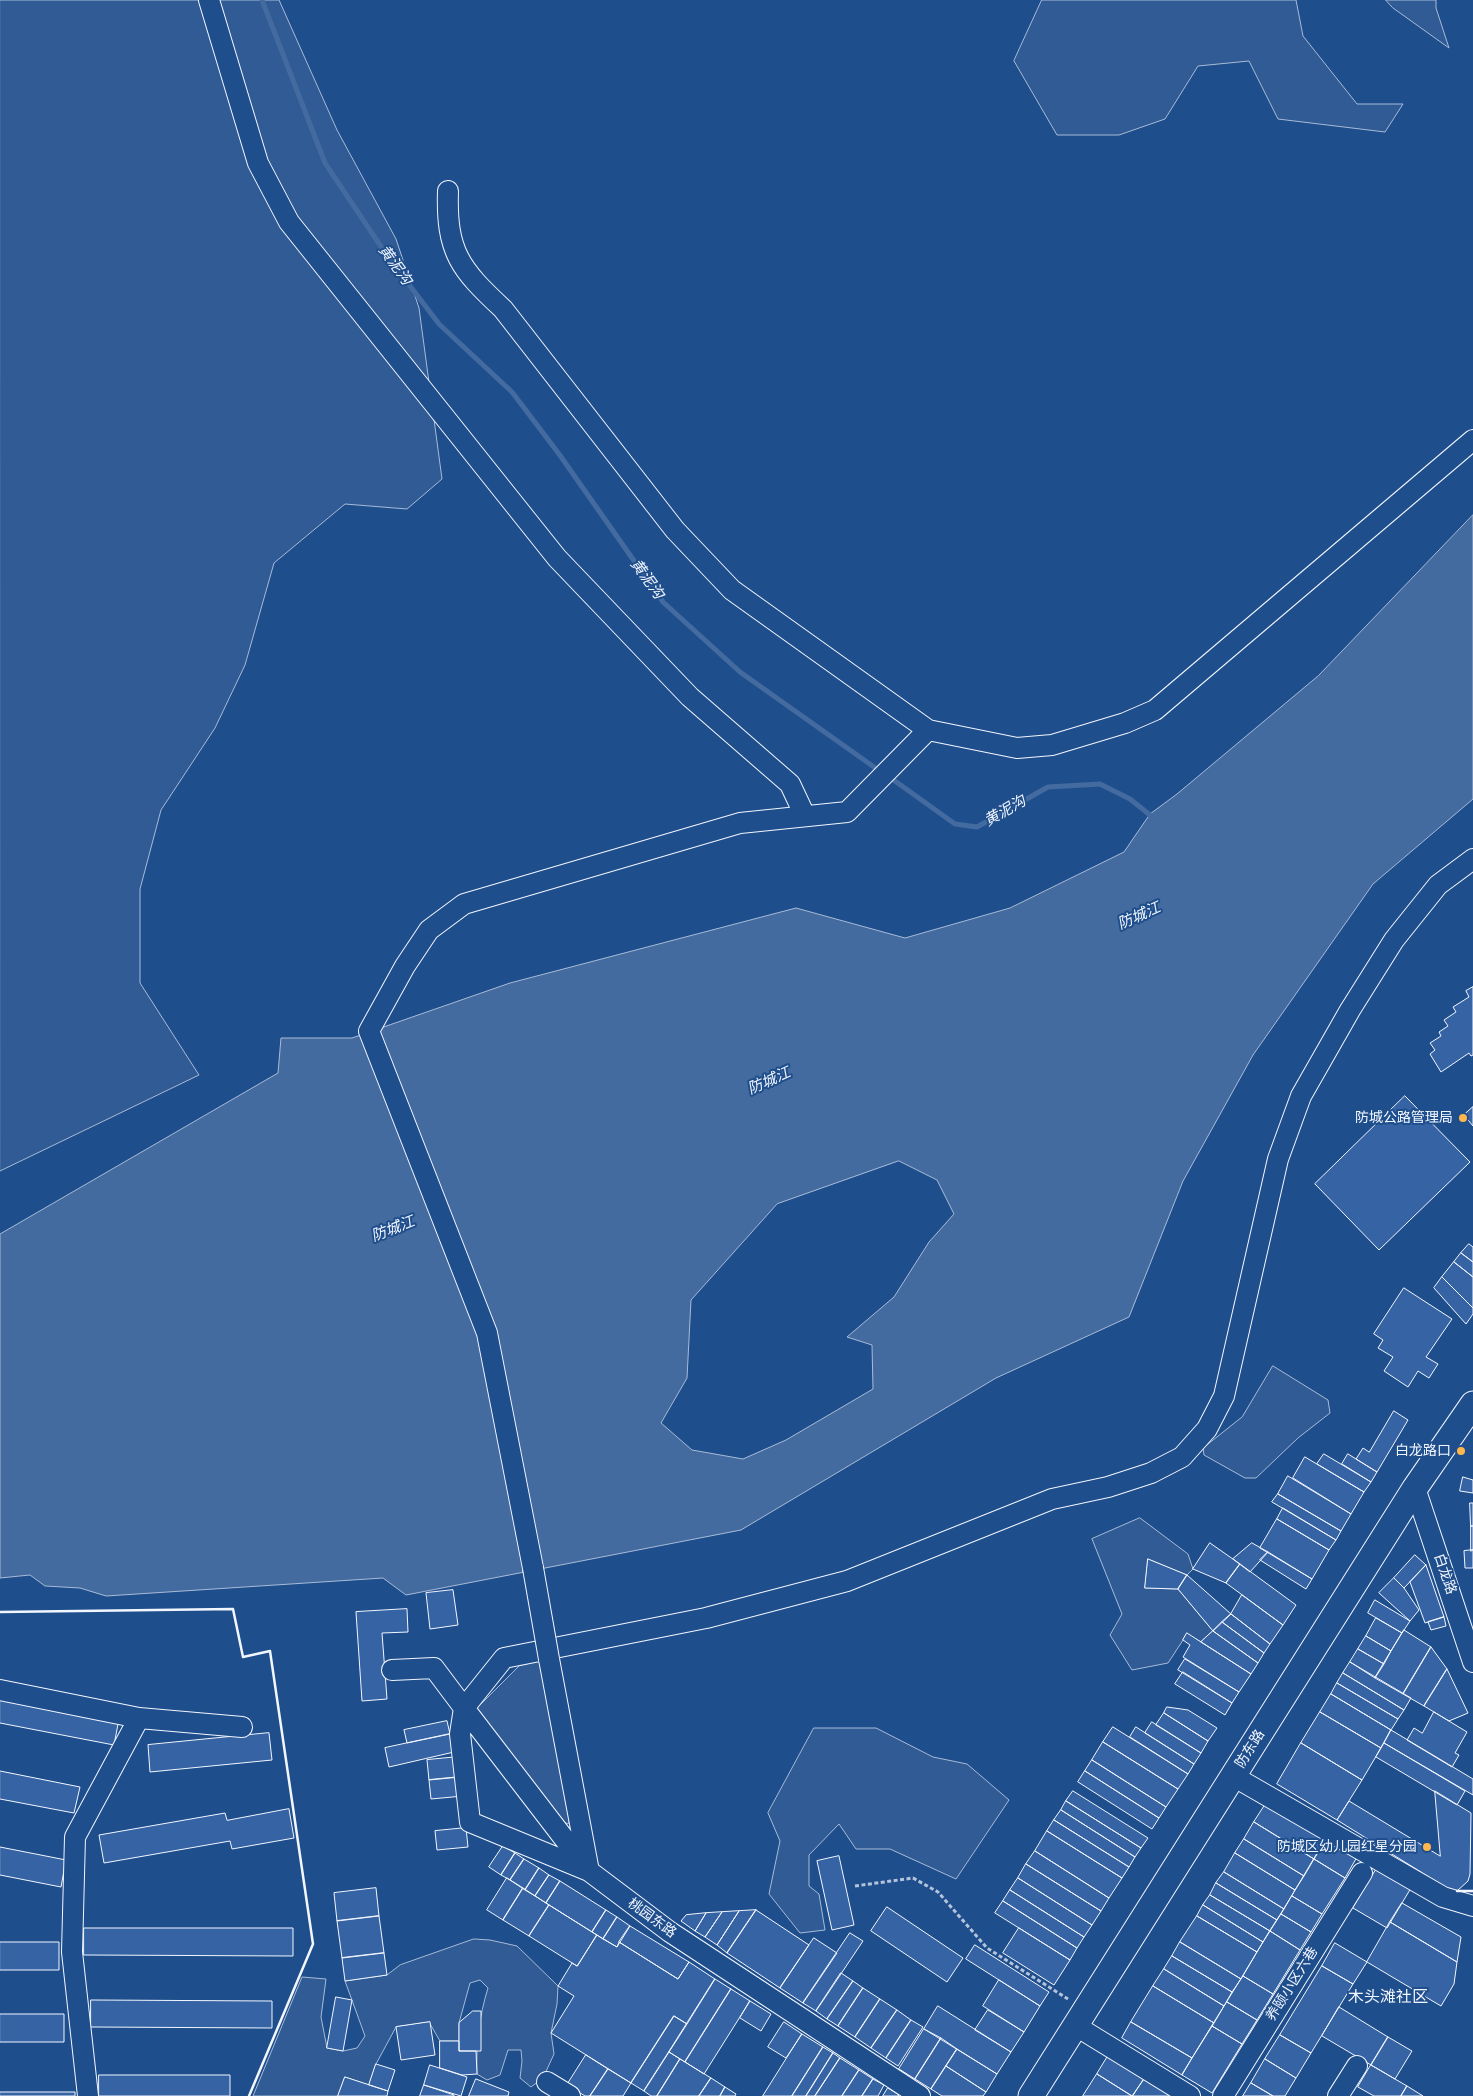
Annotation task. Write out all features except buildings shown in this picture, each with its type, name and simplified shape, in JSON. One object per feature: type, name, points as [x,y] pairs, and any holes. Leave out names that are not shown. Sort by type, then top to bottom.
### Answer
[{"type":"main road","name":"防东路","points":[[1031,2096],[1415,1488],[1473,1404]]},
{"type":"street","points":[[209,0],[258,163],[289,222],[557,558],[690,697],[790,784],[805,816]]},
{"type":"street","points":[[448,191],[447,216],[450,237],[458,259],[474,282],[503,308],[675,530],[732,590],[928,730],[1017,748],[1052,745],[1125,723],[1155,710],[1473,440]]},
{"type":"street","points":[[589,1871],[487,1333],[369,1031],[405,966],[429,930],[464,904],[740,823],[847,812],[928,730]]},
{"type":"street","points":[[464,1708],[504,1658],[706,1618],[847,1581],[1052,1499],[1108,1487],[1152,1473],[1182,1457],[1207,1429],[1224,1396],[1278,1159],[1301,1096],[1350,1010],[1394,940],[1438,885],[1473,859]]},
{"type":"street","name":"白龙路","points":[[1415,1488],[1470,1640],[1473,1662]]},
{"type":"street","points":[[392,1670],[434,1668],[589,1871]]},
{"type":"street","points":[[0,1690],[139,1718],[242,1727]]},
{"type":"street","name":"桃园东路","points":[[464,1708],[460,1734],[470,1822],[589,1871],[670,1932],[920,2096]]},
{"type":"street","points":[[88,2096],[72,1952],[75,1837],[139,1718]]},
{"type":"street","points":[[1233,1776],[1443,1897],[1473,1906]]},
{"type":"street","name":"养颐小区六巷","points":[[1223,2096],[1362,1873]]},
{"type":"street","points":[[1080,2018],[1190,2096]]},
{"type":"street","points":[[1338,2096],[1357,2066]]},
{"type":"street","points":[[547,2082],[570,2096]]},
{"type":"path","points":[[855,1886],[913,1878],[938,1892],[987,1948],[1080,2018]]},
{"type":"shaded area","points":[[0,0],[279,0],[337,130],[396,239],[419,308],[442,479],[407,509],[345,504],[274,563],[245,665],[215,728],[161,810],[140,889],[140,983],[199,1075],[0,1171]]},
{"type":"shaded area","points":[[1042,0],[1296,0],[1303,36],[1357,104],[1403,104],[1385,132],[1278,119],[1249,61],[1198,66],[1165,119],[1119,135],[1057,135],[1014,61]]},
{"type":"shaded area","points":[[1386,0],[1436,0],[1436,8],[1449,48],[1393,8]]},
{"type":"shaded area","points":[[1273,1366],[1328,1400],[1330,1413],[1298,1438],[1256,1478],[1245,1478],[1204,1455],[1203,1448],[1242,1417]]},
{"type":"shaded area","points":[[1140,1518],[1188,1554],[1193,1569],[1187,1575],[1148,1559],[1145,1588],[1178,1589],[1213,1631],[1201,1642],[1187,1634],[1168,1663],[1132,1670],[1110,1635],[1122,1614],[1092,1539]]},
{"type":"shaded area","points":[[540,1661],[571,1817],[568,1824],[561,1821],[474,1711],[519,1666]]},
{"type":"shaded area","points":[[814,1728],[876,1728],[933,1757],[967,1764],[1009,1800],[956,1879],[890,1849],[856,1849],[839,1824],[809,1855],[809,1886],[819,1894],[825,1930],[800,1933],[769,1894],[780,1841],[768,1813]]},
{"type":"shaded area","points":[[474,1939],[490,1940],[517,1946],[558,1986],[557,2004],[551,2033],[554,2054],[543,2078],[531,2087],[520,2078],[521,2050],[508,2050],[500,2075],[487,2080],[477,2074],[479,2031],[482,2009],[488,1988],[480,1980],[470,1983],[459,2023],[459,2041],[440,2041],[429,2022],[396,2027],[376,2064],[369,2085],[345,2077],[338,2096],[253,2096],[302,1977],[326,1979],[321,2017],[327,2048],[343,2051],[357,2048],[365,2036],[345,1981],[387,1975],[400,1965]]},
{"type":"water","name":"防城江","points":[[1473,515],[1473,799],[1373,884],[1253,1055],[1183,1181],[1129,1317],[996,1378],[741,1530],[406,1595],[383,1578],[106,1596],[80,1588],[45,1586],[30,1575],[0,1578],[0,1234],[278,1073],[281,1038],[352,1038],[510,983],[796,908],[905,938],[1010,908],[1124,852],[1150,814],[1177,794],[1318,676]],"holes":[[[899,1161],[937,1180],[954,1214],[929,1242],[894,1297],[847,1337],[872,1345],[873,1389],[786,1440],[743,1459],[692,1450],[661,1423],[687,1378],[691,1300],[777,1204]]]},
{"type":"waterway","name":"黄泥沟","points":[[262,0],[325,163],[388,257],[439,324],[512,392],[559,454],[663,602],[740,672],[881,772]]},
{"type":"waterway","name":"黄泥沟","points":[[888,776],[955,824],[977,827],[1048,787],[1100,784],[1130,799],[1155,819]]},
{"type":"wall","points":[[0,1612],[233,1609],[243,1657],[270,1651],[313,1944],[249,2096]]},
{"type":"wall","points":[[1457,1891],[1473,1891]]},
{"type":"place","name":"防城公路管理局","points":[[1463,1118]]},
{"type":"place","name":"白龙路口","points":[[1461,1451]]},
{"type":"place","name":"防城区幼儿园红星分园","points":[[1427,1847]]},
{"type":"district","name":"木头滩社区","points":[[1388,1997]]}]
